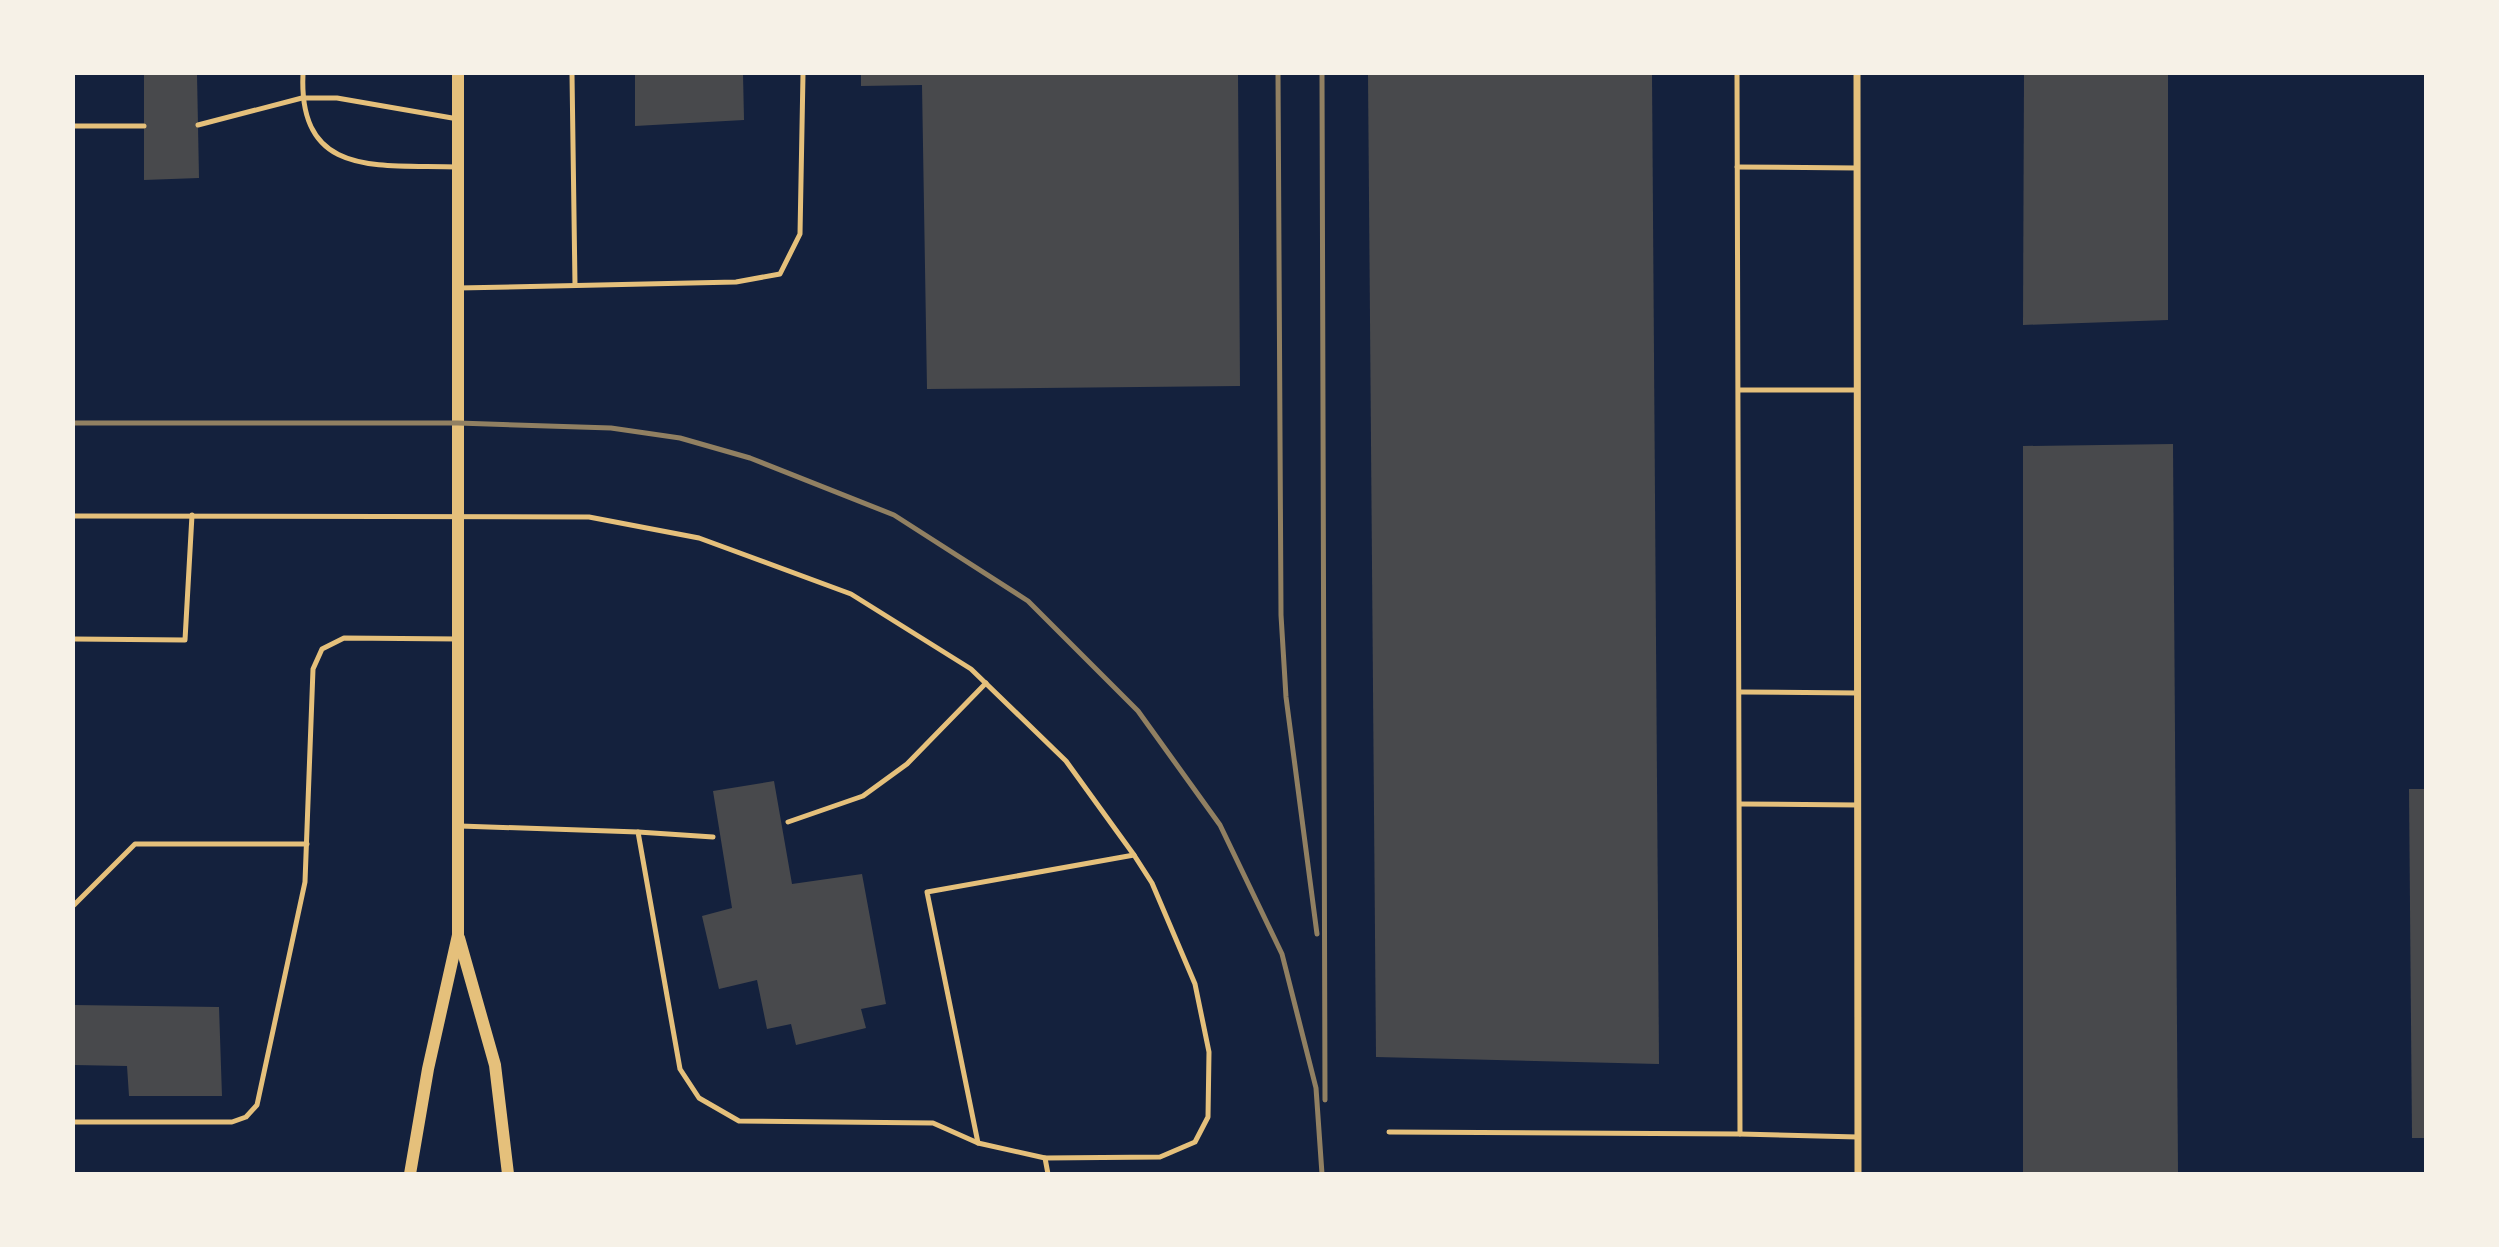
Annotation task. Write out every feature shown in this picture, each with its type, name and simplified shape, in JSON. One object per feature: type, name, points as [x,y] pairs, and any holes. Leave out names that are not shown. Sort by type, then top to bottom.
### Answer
[{"type":"street","points":[[410,1174],[428,1069],[458,935],[458,74]]},
{"type":"street","points":[[1857,74],[1858,1174]]},
{"type":"street","points":[[458,935],[495,1065],[508,1174]]},
{"type":"lane","points":[[303,74],[302,98],[316,136],[332,153],[368,164],[458,167]]},
{"type":"lane","points":[[572,74],[575,285]]},
{"type":"lane","points":[[458,288],[736,282],[780,274],[800,234],[803,74]]},
{"type":"lane","points":[[1737,74],[1741,692],[1740,1134]]},
{"type":"lane","points":[[198,125],[302,98],[337,98],[458,119]]},
{"type":"lane","points":[[74,126],[144,126]]},
{"type":"lane","points":[[1737,167],[1857,169]]},
{"type":"lane","points":[[1739,390],[1857,390]]},
{"type":"lane","points":[[74,639],[186,640],[192,515]]},
{"type":"lane","points":[[74,516],[589,517],[699,538],[851,594],[971,669],[986,683],[1066,761],[1152,883],[1195,984],[1209,1052],[1208,1117],[1195,1142],[1160,1157],[1045,1158],[978,1143],[933,1123],[739,1121],[699,1098],[680,1069],[638,832]]},
{"type":"lane","points":[[74,1122],[232,1122],[246,1117],[257,1105],[305,882],[313,669],[322,649],[344,638],[458,639]]},
{"type":"lane","points":[[788,822],[863,796],[907,764],[986,683]]},
{"type":"lane","points":[[1741,692],[1858,693]]},
{"type":"lane","points":[[1740,804],[1857,805]]},
{"type":"lane","points":[[458,826],[713,837]]},
{"type":"lane","points":[[74,905],[135,844],[307,844]]},
{"type":"lane","points":[[978,1143],[927,892],[1134,855]]},
{"type":"lane","points":[[1389,1132],[1858,1137]]},
{"type":"lane","points":[[1045,1158],[1048,1174]]},
{"type":"building","points":[[144,74],[197,74],[199,178],[144,180]]},
{"type":"building","points":[[635,74],[743,74],[744,120],[635,126]]},
{"type":"building","points":[[861,74],[1238,74],[1240,386],[927,389],[922,85],[861,86]]},
{"type":"building","points":[[1368,74],[1652,74],[1659,1064],[1376,1057]]},
{"type":"building","points":[[2024,74],[2168,74],[2168,320],[2023,325]]},
{"type":"building","points":[[2173,444],[2178,1174],[2023,1174],[2023,446]]},
{"type":"building","points":[[774,781],[792,884],[862,874],[886,1004],[861,1009],[866,1028],[796,1045],[791,1024],[767,1029],[757,980],[719,989],[702,916],[732,908],[713,791]]},
{"type":"building","points":[[2409,789],[2426,789],[2426,1138],[2412,1138]]},
{"type":"building","points":[[74,1005],[219,1007],[222,1096],[129,1096],[127,1066],[74,1065]]},
{"type":"railway","points":[[1278,74],[1281,615],[1286,697],[1317,934]]},
{"type":"railway","points":[[1322,74],[1325,1100]]},
{"type":"railway","points":[[74,423],[458,423],[611,428],[680,438],[750,458],[894,515],[1028,601],[1138,711],[1220,825],[1282,954],[1316,1088],[1322,1174]]}]
